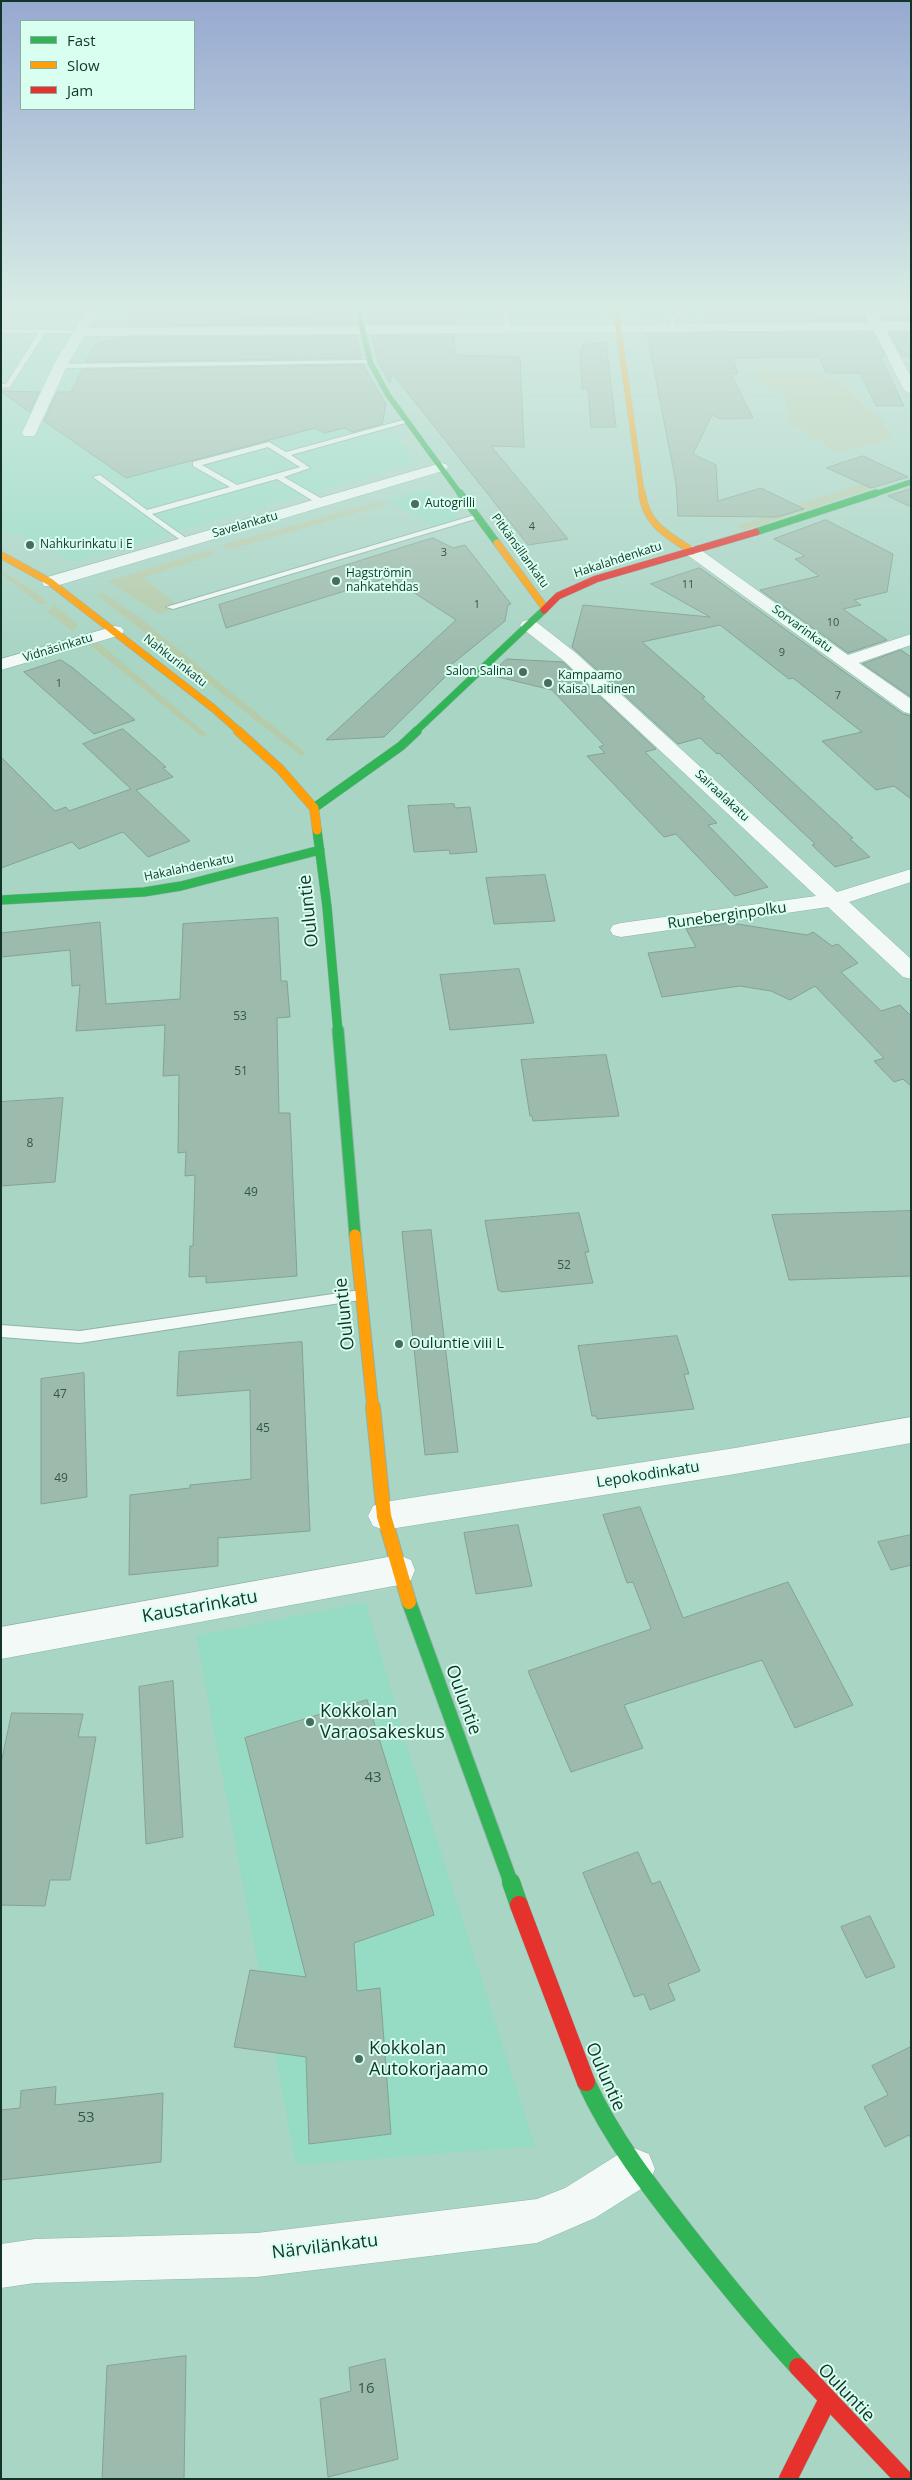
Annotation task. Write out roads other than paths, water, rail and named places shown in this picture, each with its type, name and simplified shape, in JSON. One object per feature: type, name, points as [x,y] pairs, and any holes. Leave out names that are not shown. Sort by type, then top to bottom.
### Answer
[{"type":"street","points":[[30,434],[36,421]]},
{"type":"street","name":"Pitkänsillankatu","points":[[406,421],[545,608]]},
{"type":"street","points":[[631,421],[644,508],[662,531],[692,551]]},
{"type":"street","name":"Savelankatu","points":[[50,582],[441,467]]},
{"type":"street","name":"Hakalahdenkatu","points":[[314,808],[401,746],[558,596],[574,588],[911,482]]},
{"type":"street","name":"Sorvarinkatu","points":[[692,551],[911,708]]},
{"type":"street","name":"Nahkurinkatu","points":[[1,556],[50,582],[213,708],[280,769],[314,808]]},
{"type":"street","name":"Sairaalakatu","points":[[529,625],[570,657],[911,972]]},
{"type":"street","name":"Vidnäsinkatu","points":[[1,665],[115,631]]},
{"type":"street","points":[[847,661],[911,639]]},
{"type":"street","name":"Ouluntie","points":[[314,808],[327,907],[360,1295],[384,1516],[410,1607],[561,2019],[596,2106],[634,2169],[766,2334],[904,2479]]},
{"type":"street","name":"Hakalahdenkatu","points":[[1,900],[144,892],[181,886],[320,850]]},
{"type":"street","name":"Runeberginpolku","points":[[621,930],[834,900],[911,875]]},
{"type":"street","name":"Lepokodinkatu","points":[[384,1516],[735,1461],[911,1430]]},
{"type":"street","name":"Kaustarinkatu","points":[[1,1643],[399,1570]]},
{"type":"street","name":"Närvilänkatu","points":[[1,2266],[35,2261],[257,2255],[537,2222],[580,2203],[634,2169]]},
{"type":"street","points":[[788,2479],[828,2399]]},
{"type":"lane","points":[[285,454],[406,421]]},
{"type":"lane","points":[[146,514],[306,468],[268,444],[196,464],[236,488]]},
{"type":"lane","points":[[278,476],[321,502]]},
{"type":"lane","points":[[97,477],[186,542]]},
{"type":"lane","points":[[170,607],[478,516]]},
{"type":"lane","points":[[1,1330],[19,1334],[80,1337],[360,1295]]},
{"type":"place","name":"Autogrilli","points":[[415,504]]},
{"type":"place","name":"Nahkurinkatu i E","points":[[30,545]]},
{"type":"place","name":"Hagströmin nahkatehdas","points":[[336,581]]},
{"type":"place","name":"Salon Salina","points":[[523,672]]},
{"type":"place","name":"Kampaamo Kaisa Laitinen","points":[[548,683]]},
{"type":"place","name":"Ouluntie viii L","points":[[399,1344]]},
{"type":"place","name":"Kokkolan Varaosakeskus","points":[[310,1722]]},
{"type":"place","name":"Kokkolan Autokorjaamo","points":[[359,2059]]}]
